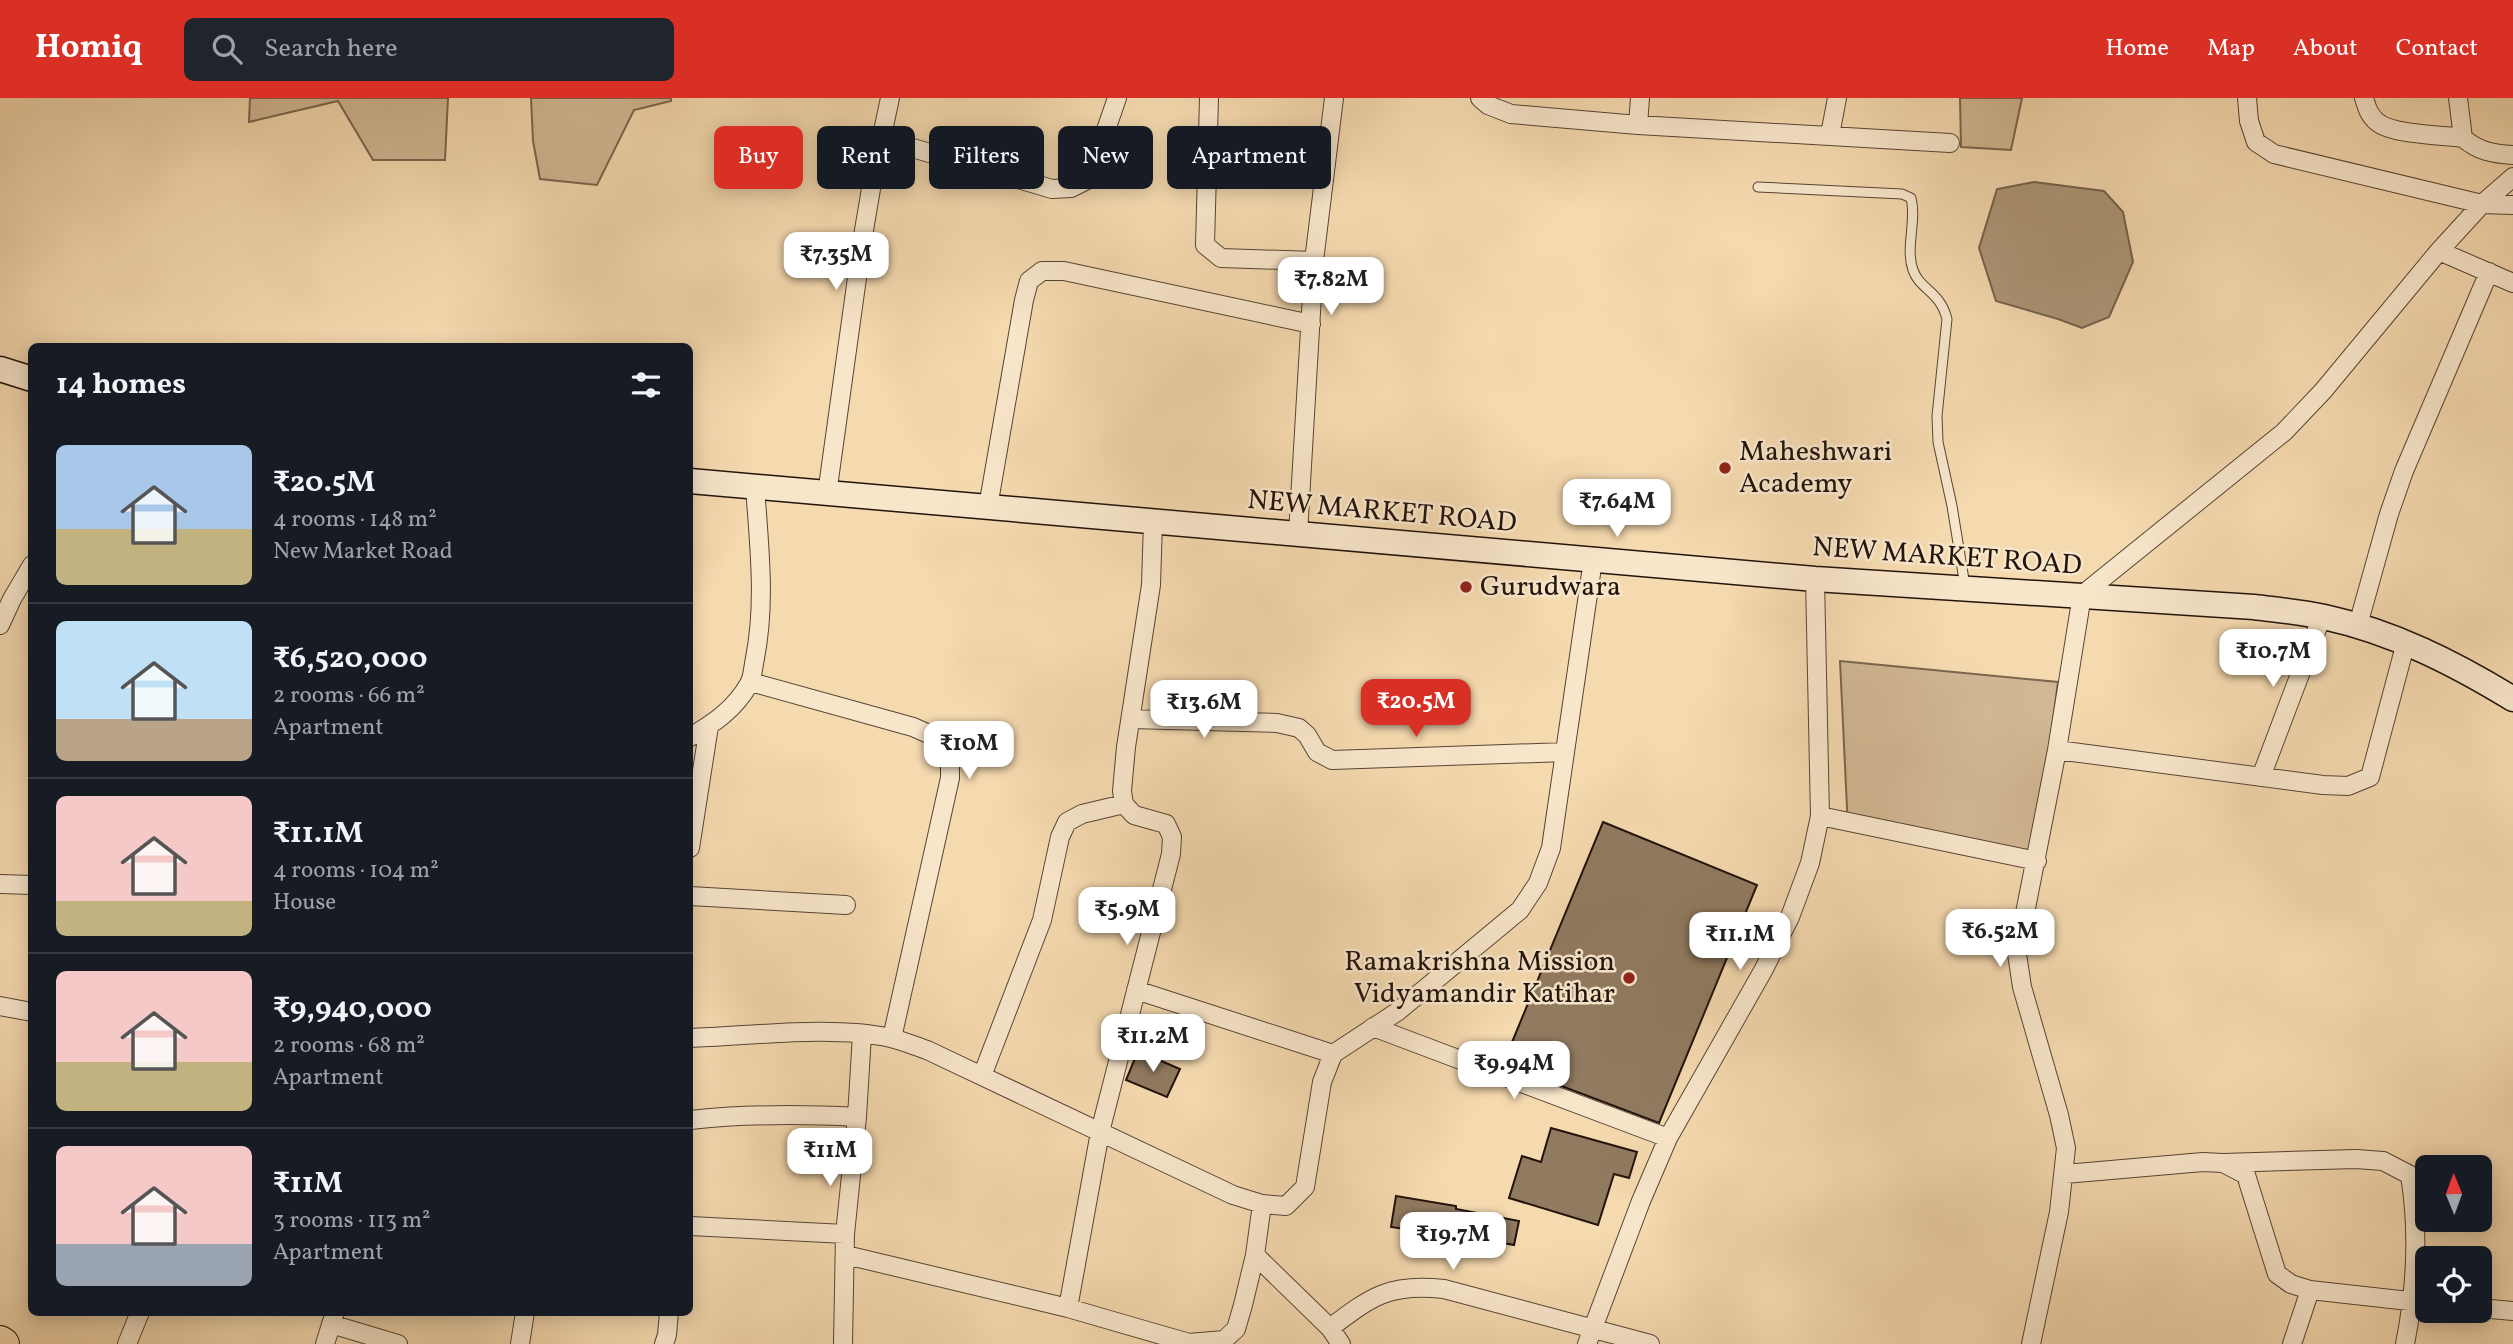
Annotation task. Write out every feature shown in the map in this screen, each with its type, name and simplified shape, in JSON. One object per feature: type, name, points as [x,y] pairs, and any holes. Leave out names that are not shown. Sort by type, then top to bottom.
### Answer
[{"type":"street","points":[[885,126],[890,98]]},
{"type":"street","points":[[915,149],[1052,189],[1071,188],[1089,179],[1118,98]]},
{"type":"street","points":[[1209,98],[1205,245],[1221,258],[1314,261]]},
{"type":"street","points":[[1298,534],[1314,261],[1335,98]]},
{"type":"street","points":[[1480,98],[1488,105],[1511,114],[1638,125],[1950,143]]},
{"type":"street","points":[[1638,125],[1640,98]]},
{"type":"street","points":[[1830,135],[1837,98]]},
{"type":"street","points":[[2247,98],[2249,121],[2256,142],[2274,154],[2482,204],[2513,205]]},
{"type":"street","points":[[2364,98],[2368,112],[2379,124],[2397,130],[2463,138],[2473,147],[2513,155]]},
{"type":"street","points":[[2458,98],[2463,138]]},
{"type":"street","points":[[2031,1344],[2059,1212],[2066,1148],[2022,987],[2017,954],[2057,750],[2082,595],[2284,432],[2323,391],[2439,251],[2482,204],[2513,177]]},
{"type":"street","points":[[827,494],[871,189]]},
{"type":"street","points":[[2439,251],[2513,284]]},
{"type":"street","points":[[988,507],[1026,290],[1029,281],[1042,271],[1064,271],[1311,324]]},
{"type":"street","points":[[2358,625],[2404,471],[2488,272]]},
{"type":"street","points":[[0,369],[28,378]]},
{"type":"street","name":"NEW MARKET ROAD","points":[[693,481],[1815,579],[2254,607],[2322,616],[2406,642],[2472,674],[2513,699]]},
{"type":"street","points":[[693,735],[734,706],[751,682],[760,618],[761,578],[755,487]]},
{"type":"street","points":[[1068,1308],[1100,1132],[1171,854],[1172,837],[1166,824],[1134,815],[1124,804],[1122,791],[1151,585],[1153,522]]},
{"type":"street","points":[[693,1038],[813,1033],[892,1038],[927,1050],[1233,1195],[1262,1204],[1286,1206],[1305,1187],[1322,1082],[1333,1054],[1408,1004],[1520,911],[1538,883],[1551,848],[1593,559]]},
{"type":"street","points":[[0,625],[28,572]]},
{"type":"street","points":[[1589,1336],[1668,1138],[1764,969],[1790,917],[1810,863],[1821,817],[1815,579]]},
{"type":"street","points":[[2261,776],[2322,616]]},
{"type":"street","points":[[2057,750],[2348,786],[2370,777],[2406,642]]},
{"type":"street","points":[[751,682],[913,726],[940,739],[950,758],[950,778],[892,1038]]},
{"type":"street","points":[[1131,719],[1277,723],[1298,728],[1307,735],[1317,752],[1332,760],[1565,752]]},
{"type":"street","points":[[693,829],[709,726]]},
{"type":"street","points":[[982,1076],[1042,920],[1060,837],[1067,822],[1082,814],[1124,804]]},
{"type":"street","points":[[1821,817],[2037,860]]},
{"type":"street","points":[[0,884],[28,885]]},
{"type":"street","points":[[693,896],[846,905]]},
{"type":"street","points":[[1136,990],[1333,1054]]},
{"type":"street","points":[[0,1006],[28,1011]]},
{"type":"street","points":[[1373,1027],[1668,1138]]},
{"type":"street","points":[[843,1344],[845,1234],[862,1034]]},
{"type":"street","points":[[693,1121],[741,1115],[857,1117]]},
{"type":"street","points":[[2065,1174],[2203,1162],[2356,1159],[2383,1161],[2410,1175],[2417,1246]]},
{"type":"street","points":[[2223,1163],[2246,1175],[2277,1274],[2291,1284],[2310,1290],[2415,1302]]},
{"type":"street","points":[[845,1255],[1068,1308],[1189,1343],[1224,1340],[1236,1329],[1255,1255],[1262,1204]]},
{"type":"street","points":[[693,1226],[845,1234]]},
{"type":"street","points":[[1255,1255],[1330,1328],[1341,1344]]},
{"type":"street","points":[[1330,1328],[1363,1302],[1390,1290],[1421,1287],[1444,1289],[1589,1336],[1650,1344]]},
{"type":"street","points":[[2292,1344],[2310,1290]]},
{"type":"street","points":[[2492,1309],[2513,1311]]},
{"type":"street","points":[[127,1344],[138,1316]]},
{"type":"street","points":[[520,1344],[524,1316]]},
{"type":"street","points":[[664,1344],[669,1316]]},
{"type":"street","points":[[2405,1344],[2415,1317]]},
{"type":"street","points":[[325,1344],[333,1318],[398,1344]]},
{"type":"lane","points":[[1758,187],[1902,194],[1911,198],[1913,207],[1910,259],[1914,273],[1943,305],[1947,319],[1937,416],[1938,442],[1952,506],[1965,588]]},
{"type":"shaded area","points":[[250,98],[448,98],[445,160],[373,160],[338,101],[249,122]]},
{"type":"shaded area","points":[[531,98],[671,98],[671,101],[634,110],[597,185],[540,179],[533,141]]},
{"type":"shaded area","points":[[1960,98],[2022,98],[2011,150],[1961,147]]},
{"type":"shaded area","points":[[2034,182],[2104,191],[2123,212],[2133,262],[2109,317],[2082,328],[1996,301],[1979,248],[1997,189]]},
{"type":"shaded area","points":[[1840,661],[2058,682],[2036,851],[1848,829]]},
{"type":"building","name":"Ramakrishna Mission Vidyamandir Katihar","points":[[1603,822],[1757,885],[1659,1123],[1503,1064]]},
{"type":"building","points":[[1138,1051],[1180,1069],[1167,1097],[1126,1080]]},
{"type":"building","points":[[1551,1128],[1637,1152],[1629,1178],[1614,1174],[1598,1225],[1509,1198],[1522,1156],[1541,1162]]},
{"type":"building","points":[[1396,1196],[1456,1206],[1456,1209],[1519,1221],[1514,1245],[1452,1233],[1452,1236],[1391,1227]]},
{"type":"place","name":"Maheshwari Academy","points":[[1725,468]]},
{"type":"place","name":"Gurudwara","points":[[1466,587]]},
{"type":"place","name":"Ramakrishna Mission Vidyamandir Katihar","points":[[1629,978]]}]
